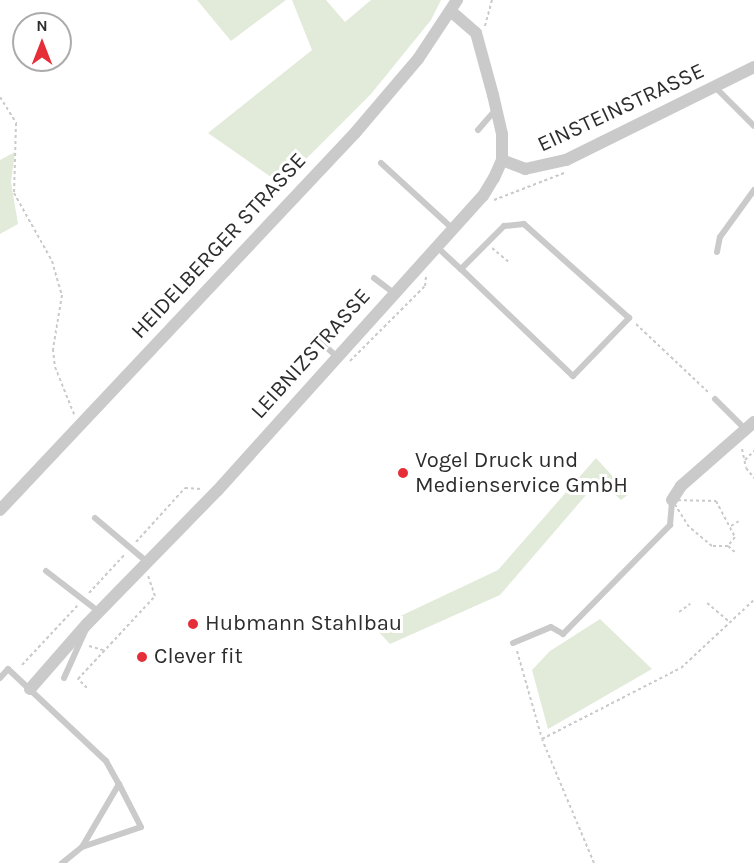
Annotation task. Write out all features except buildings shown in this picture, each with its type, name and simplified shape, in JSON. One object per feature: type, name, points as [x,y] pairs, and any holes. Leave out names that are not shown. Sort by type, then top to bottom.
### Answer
[{"type":"street","points":[[454,5],[476,33],[497,109],[502,160]]},
{"type":"street","name":"HEIDELBERGER STRASSE","points":[[0,510],[355,133],[418,59],[454,5]]},
{"type":"street","name":"EINSTEINSTRASSE","points":[[502,160],[525,170],[566,160],[754,67]]},
{"type":"street","name":"LEIBNIZSTRASSE","points":[[30,689],[87,624],[147,567],[483,196],[502,160]]},
{"type":"street","points":[[672,500],[681,486],[750,425]]},
{"type":"lane","points":[[715,87],[754,126]]},
{"type":"lane","points":[[478,129],[497,109]]},
{"type":"lane","points":[[381,163],[453,229]]},
{"type":"lane","points":[[717,252],[720,237],[754,190]]},
{"type":"lane","points":[[437,246],[461,269],[573,376],[629,318],[524,224],[504,226],[485,242],[461,269]]},
{"type":"lane","points":[[374,278],[394,293]]},
{"type":"lane","points":[[315,337],[337,357]]},
{"type":"lane","points":[[715,399],[750,425]]},
{"type":"lane","points":[[514,643],[551,627],[563,634],[670,525],[672,500]]},
{"type":"lane","points":[[95,518],[147,567]]},
{"type":"lane","points":[[46,571],[99,612]]},
{"type":"lane","points":[[64,678],[75,660],[87,624]]},
{"type":"lane","points":[[0,678],[8,669],[106,761],[141,827],[81,847]]},
{"type":"lane","points":[[62,863],[81,847],[119,784]]},
{"type":"path","points":[[476,33],[484,27],[492,0]]},
{"type":"path","points":[[0,97],[16,123],[14,194],[58,278],[62,295],[54,335],[55,367],[69,407],[81,422]]},
{"type":"path","points":[[485,242],[510,263]]},
{"type":"path","points":[[629,318],[657,340],[715,399]]},
{"type":"path","points":[[741,445],[754,478]]},
{"type":"path","points":[[745,460],[754,451]]},
{"type":"path","points":[[22,665],[185,488],[204,489]]},
{"type":"path","points":[[672,500],[716,501],[735,537],[728,546]]},
{"type":"path","points":[[672,500],[689,527],[710,544],[728,546],[735,552]]},
{"type":"path","points":[[730,526],[739,521]]},
{"type":"path","points":[[706,549],[710,544]]},
{"type":"path","points":[[87,688],[78,679],[155,596],[147,567]]},
{"type":"path","points":[[542,739],[681,668],[754,600]]},
{"type":"path","points":[[707,603],[730,623]]},
{"type":"path","points":[[679,612],[690,604]]},
{"type":"path","points":[[514,643],[542,739],[594,863]]},
{"type":"path","points":[[85,649],[86,645],[104,650]]},
{"type":"path","points":[[80,662],[87,668]]},
{"type":"green space","points":[[197,0],[286,0],[231,41]]},
{"type":"green space","points":[[292,0],[326,0],[345,22],[371,0],[441,0],[431,20],[371,94],[281,184],[208,133],[312,50]]},
{"type":"green space","points":[[15,152],[11,182],[18,224],[0,234],[0,160]]},
{"type":"green space","points":[[596,458],[629,494],[621,500],[599,480],[500,595],[390,644],[375,628],[498,570]]},
{"type":"green space","points":[[600,619],[652,669],[548,729],[532,670],[550,651]]},
{"type":"place","name":"Vogel Druck und Medienservice GmbH","points":[[403,473]]},
{"type":"place","name":"Hubmann Stahlbau","points":[[193,624]]},
{"type":"place","name":"Clever fit","points":[[142,657]]}]
